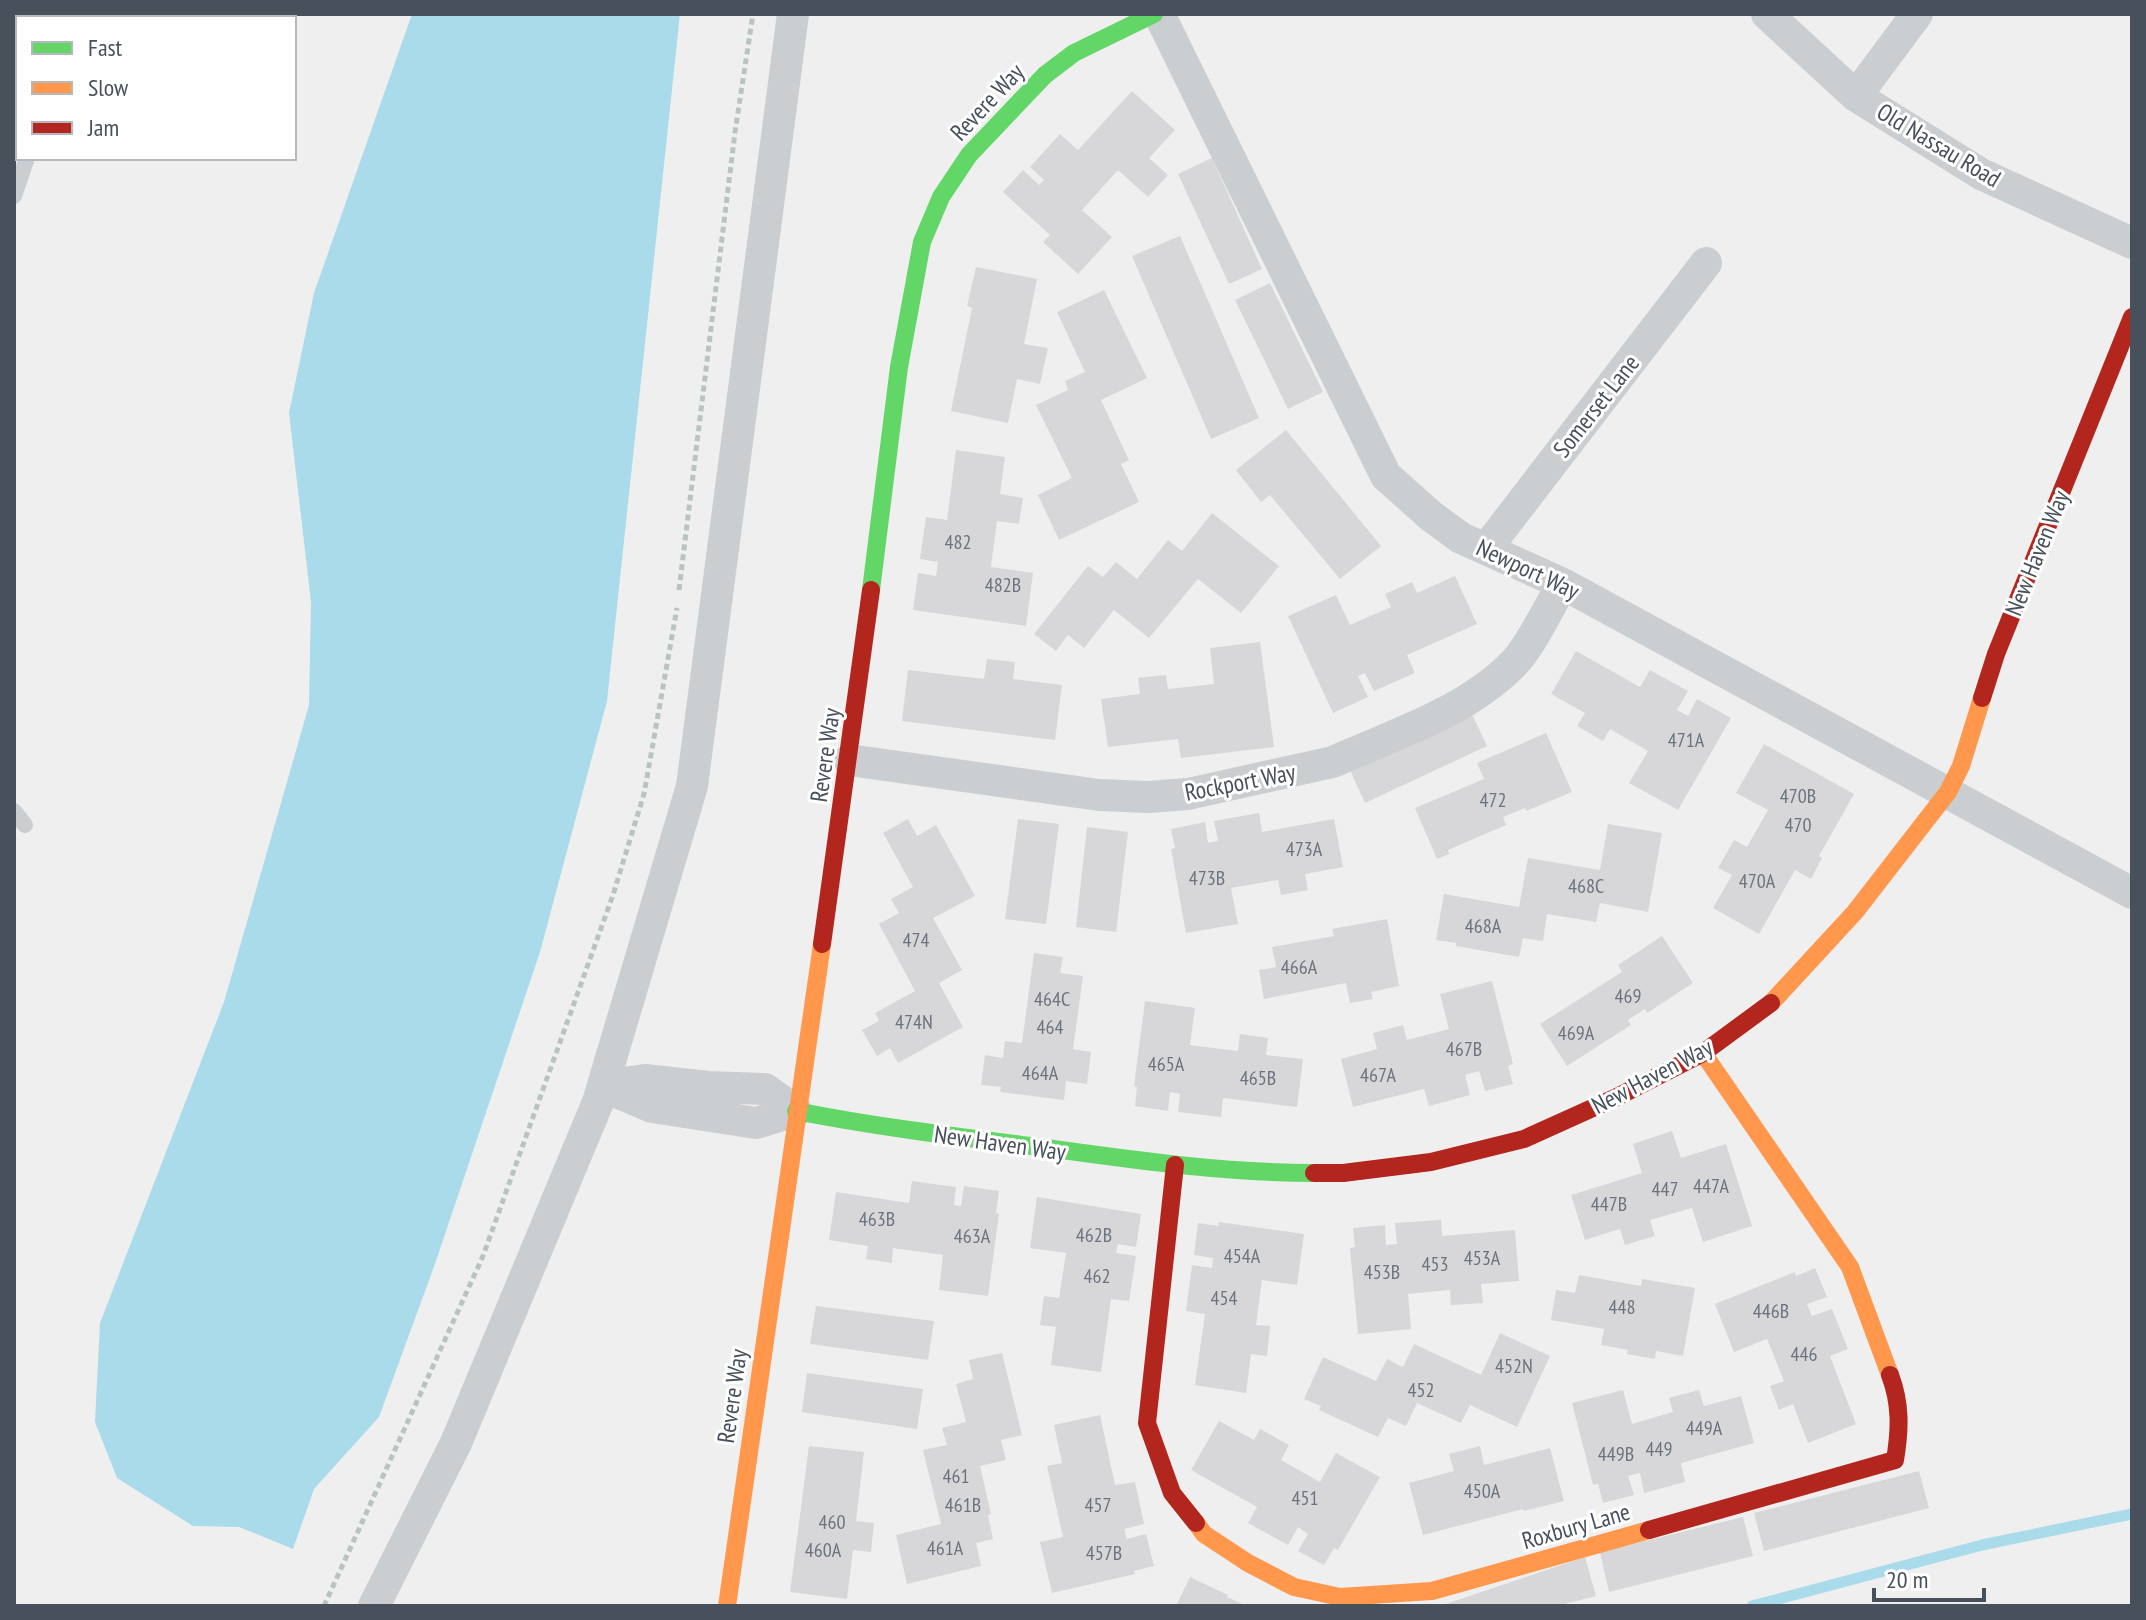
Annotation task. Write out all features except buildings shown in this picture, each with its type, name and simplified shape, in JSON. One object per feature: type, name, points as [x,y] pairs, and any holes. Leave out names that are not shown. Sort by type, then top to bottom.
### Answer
[{"type":"street","points":[[374,1606],[456,1443],[603,1086],[692,786],[793,14]]},
{"type":"street","name":"Newport Way","points":[[1157,14],[1386,476],[1451,531],[1563,584],[2132,893]]},
{"type":"street","name":"Revere Way","points":[[727,1606],[849,760],[899,367],[922,242],[941,197],[969,155],[1045,75],[1074,53],[1157,14]]},
{"type":"street","name":"Old Nassau Road","points":[[1767,14],[1856,96],[1981,174],[2132,243]]},
{"type":"street","points":[[1856,96],[1917,14]]},
{"type":"street","name":"Somerset Lane","points":[[1486,549],[1706,263]]},
{"type":"street","name":"New Haven Way","points":[[603,1086],[652,1107],[756,1123],[796,1111],[868,1125],[1260,1173],[1343,1173],[1431,1162],[1524,1139],[1617,1097],[1703,1053],[1772,1002],[1855,912],[1948,792],[1961,766],[1996,654],[2132,317]]},
{"type":"street","name":"Rockport Way","points":[[849,760],[1087,794],[1148,797],[1188,794],[1312,768],[1333,762],[1457,707],[1487,686],[1517,660],[1563,584]]},
{"type":"street","name":"Roxbury Lane","points":[[1175,1165],[1147,1423],[1172,1493],[1204,1534],[1248,1563],[1294,1587],[1340,1597],[1432,1591],[1895,1460],[1900,1432],[1897,1394],[1850,1267],[1703,1053]]},
{"type":"lane","points":[[14,196],[26,160]]},
{"type":"lane","points":[[14,811],[25,825]]},
{"type":"path","points":[[679,591],[735,132],[753,14]]},
{"type":"path","points":[[324,1606],[483,1256],[613,895],[644,794],[678,607]]},
{"type":"water","points":[[412,14],[680,14],[607,701],[540,952],[436,1261],[379,1417],[314,1489],[293,1549],[239,1527],[193,1526],[117,1478],[95,1422],[100,1323],[224,1002],[309,705],[311,602],[289,413],[314,293]]},
{"type":"waterway","points":[[1752,1606],[1982,1545],[2132,1514]]},
{"type":"traffic: fast","points":[[871,590],[899,367],[922,242],[941,197],[969,155],[1045,75],[1074,53],[1154,14]]},
{"type":"traffic: fast","points":[[796,1111],[860,1123],[1152,1162],[1216,1169],[1314,1173]]},
{"type":"traffic: slow","points":[[1771,1003],[1855,912],[1948,792],[1961,766],[1982,698]]},
{"type":"traffic: slow","points":[[727,1606],[822,944]]},
{"type":"traffic: slow","points":[[1703,1053],[1850,1267],[1890,1375]]},
{"type":"traffic: slow","points":[[1196,1523],[1204,1534],[1248,1563],[1294,1587],[1340,1597],[1432,1591],[1649,1530]]},
{"type":"traffic: jam","points":[[1982,698],[1996,654],[2132,317]]},
{"type":"traffic: jam","points":[[822,944],[871,590]]},
{"type":"traffic: jam","points":[[1314,1173],[1343,1173],[1431,1162],[1524,1139],[1617,1097],[1703,1053],[1771,1003]]},
{"type":"traffic: jam","points":[[1175,1165],[1147,1423],[1172,1493],[1196,1523]]},
{"type":"traffic: jam","points":[[1649,1530],[1895,1460],[1898,1417],[1890,1375]]}]
